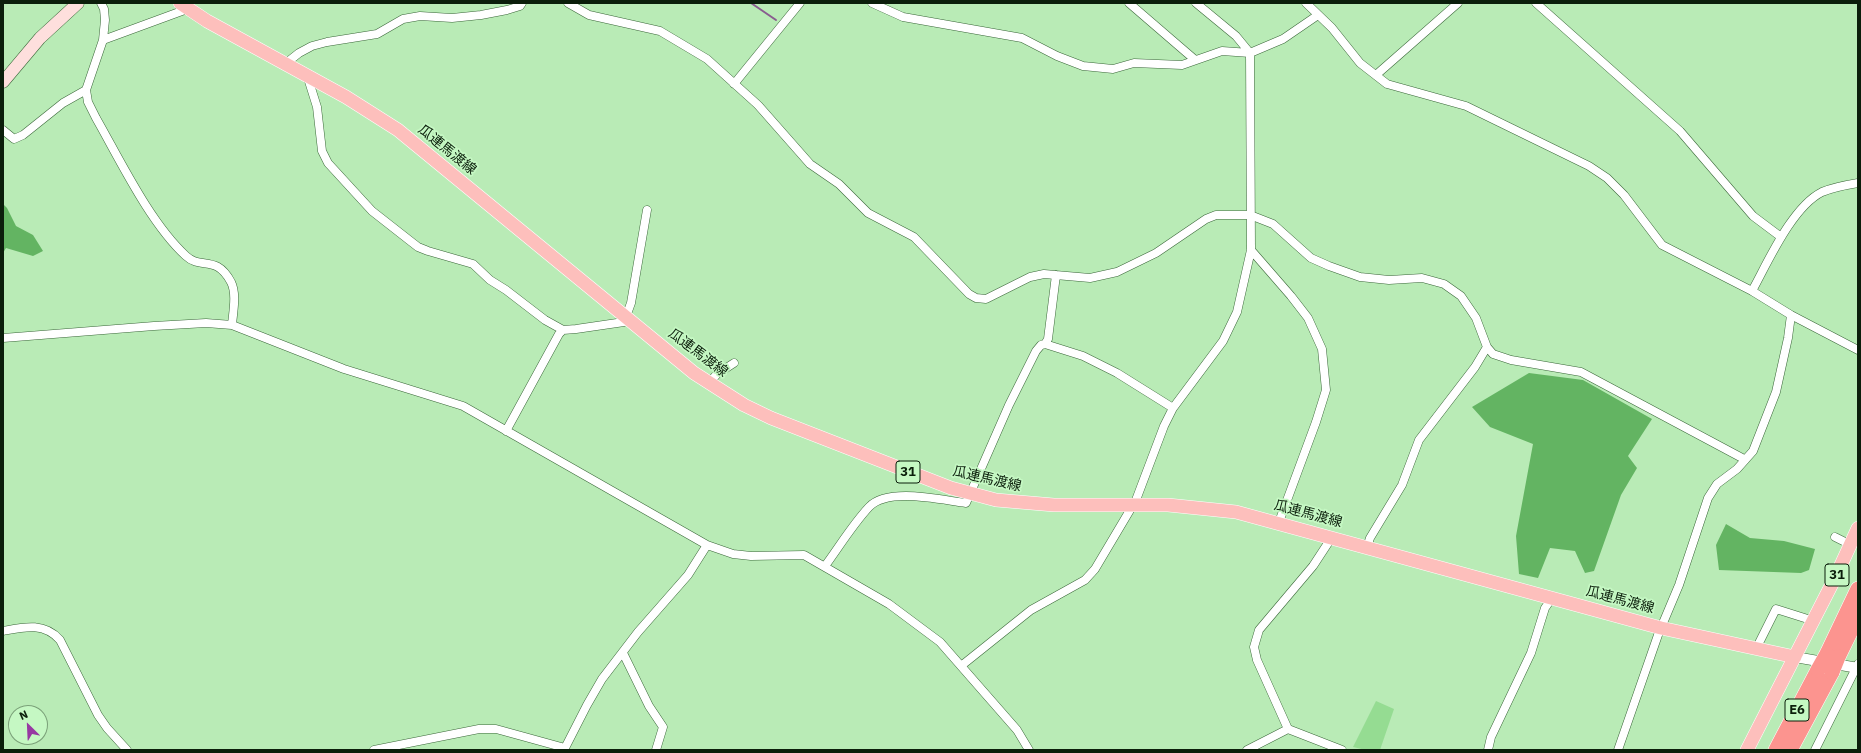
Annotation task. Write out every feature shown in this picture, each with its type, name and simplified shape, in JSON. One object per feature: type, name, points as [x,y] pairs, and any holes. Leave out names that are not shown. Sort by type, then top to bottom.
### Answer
[{"type":"highway","name":"E6","points":[[1790,750],[1832,655],[1858,589]]},
{"type":"highway","name":"E6","points":[[1832,655],[1858,616]]},
{"type":"highway","name":"E6","points":[[1776,750],[1825,671]]},
{"type":"main road","points":[[3,82],[40,38],[77,3]]},
{"type":"main road","name":"瓜連馬渡線","points":[[183,5],[346,98],[409,139],[709,383],[771,418],[924,478],[996,500],[1028,504],[1202,507],[1236,512],[1279,522],[1661,628],[1795,657]]},
{"type":"main road","name":"31","points":[[1795,657],[1814,621],[1858,528]]},
{"type":"main road","points":[[1747,750],[1795,657]]},
{"type":"street","points":[[101,3],[104,9],[105,20],[103,40],[86,90],[88,102],[160,226],[187,257],[219,267],[232,284],[234,292],[232,325]]},
{"type":"street","points":[[285,64],[299,53],[312,46],[326,42],[376,34],[403,19],[420,16],[452,18],[481,15],[507,10],[520,6],[522,3]]},
{"type":"street","points":[[568,3],[589,15],[660,31],[706,59],[718,68],[758,105],[810,164],[839,184],[868,213],[914,237],[969,294],[976,298],[986,299],[1030,277],[1044,274],[1090,278],[1117,272],[1156,253],[1206,218],[1216,216],[1250,215],[1273,224],[1311,258],[1329,266],[1360,277],[1389,280],[1422,278],[1444,284],[1461,296],[1476,318],[1487,347],[1493,354],[1511,360],[1581,372],[1744,459]]},
{"type":"street","points":[[734,84],[800,3]]},
{"type":"street","points":[[872,3],[903,17],[1022,38],[1057,56],[1083,66],[1113,69],[1134,63],[1182,65],[1222,50],[1250,52],[1283,39],[1318,15]]},
{"type":"street","points":[[1129,3],[1194,60]]},
{"type":"street","points":[[961,666],[1031,610],[1085,580],[1095,570],[1141,490],[1164,426],[1173,408],[1223,341],[1237,312],[1251,250],[1250,215],[1252,170],[1250,52],[1236,36],[1196,3]]},
{"type":"street","points":[[1306,3],[1332,28],[1360,63],[1387,84],[1466,106],[1589,166],[1607,178],[1624,195],[1662,245],[1752,291],[1791,315],[1858,350]]},
{"type":"street","points":[[1376,76],[1458,3]]},
{"type":"street","points":[[1536,3],[1680,131],[1753,216],[1781,237]]},
{"type":"street","points":[[103,40],[182,11],[183,5]]},
{"type":"street","points":[[306,76],[317,107],[322,151],[328,163],[372,211],[418,247],[473,264],[490,280],[506,290],[545,320],[563,330],[624,322],[631,303],[647,210]]},
{"type":"street","points":[[3,130],[14,138],[23,135],[62,104],[86,90]]},
{"type":"street","points":[[1752,291],[1781,237],[1807,203],[1821,193],[1833,188],[1858,183]]},
{"type":"street","points":[[1251,250],[1308,318],[1322,349],[1326,390],[1316,422],[1279,522]]},
{"type":"street","points":[[825,566],[869,506],[881,499],[890,496],[912,496],[966,503],[1009,405],[1036,350],[1041,345],[1045,344],[1048,339],[1056,275]]},
{"type":"street","points":[[1618,750],[1661,628],[1679,585],[1708,498],[1717,484],[1737,469],[1744,459],[1754,451],[1776,392],[1788,338],[1791,315]]},
{"type":"street","points":[[3,338],[206,323],[232,325],[344,369],[463,406],[706,545],[733,554],[751,556],[804,555],[825,566],[912,619],[940,642],[1017,730],[1029,750]]},
{"type":"street","points":[[506,431],[559,334],[563,330]]},
{"type":"street","points":[[1045,344],[1084,356],[1117,373],[1173,408]]},
{"type":"street","points":[[1367,547],[1370,538],[1402,485],[1419,440],[1475,367],[1487,347]]},
{"type":"street","points":[[709,383],[717,374],[734,363]]},
{"type":"street","points":[[1332,537],[1313,566],[1259,630],[1254,647],[1257,660],[1288,728],[1342,750]]},
{"type":"street","points":[[374,750],[479,729],[496,729],[566,748],[587,705],[602,679],[638,632],[688,575],[706,545]]},
{"type":"street","points":[[1488,750],[1491,737],[1531,653],[1545,608],[1552,598]]},
{"type":"street","points":[[1756,649],[1776,609],[1814,621]]},
{"type":"street","points":[[3,631],[33,626],[48,629],[54,633],[60,640],[98,715],[107,728],[128,750]]},
{"type":"street","points":[[623,653],[649,706],[663,727],[656,750]]},
{"type":"street","points":[[1795,657],[1858,667],[1816,750]]},
{"type":"street","points":[[1247,750],[1288,728]]},
{"type":"green space","points":[[3,204],[7,208],[16,226],[33,235],[43,251],[33,256],[6,248],[3,253]]},
{"type":"green space","points":[[1529,373],[1583,380],[1652,419],[1628,456],[1637,468],[1621,495],[1594,571],[1585,573],[1575,551],[1550,548],[1538,578],[1519,574],[1516,536],[1533,444],[1490,427],[1472,407]]},
{"type":"green space","points":[[1726,524],[1750,538],[1784,541],[1815,549],[1809,570],[1801,573],[1719,570],[1716,545]]},
{"type":"green space","points":[[1376,701],[1394,709],[1380,750],[1366,750],[1353,747]]},
{"type":"waterway","points":[[751,3],[776,20]]}]
